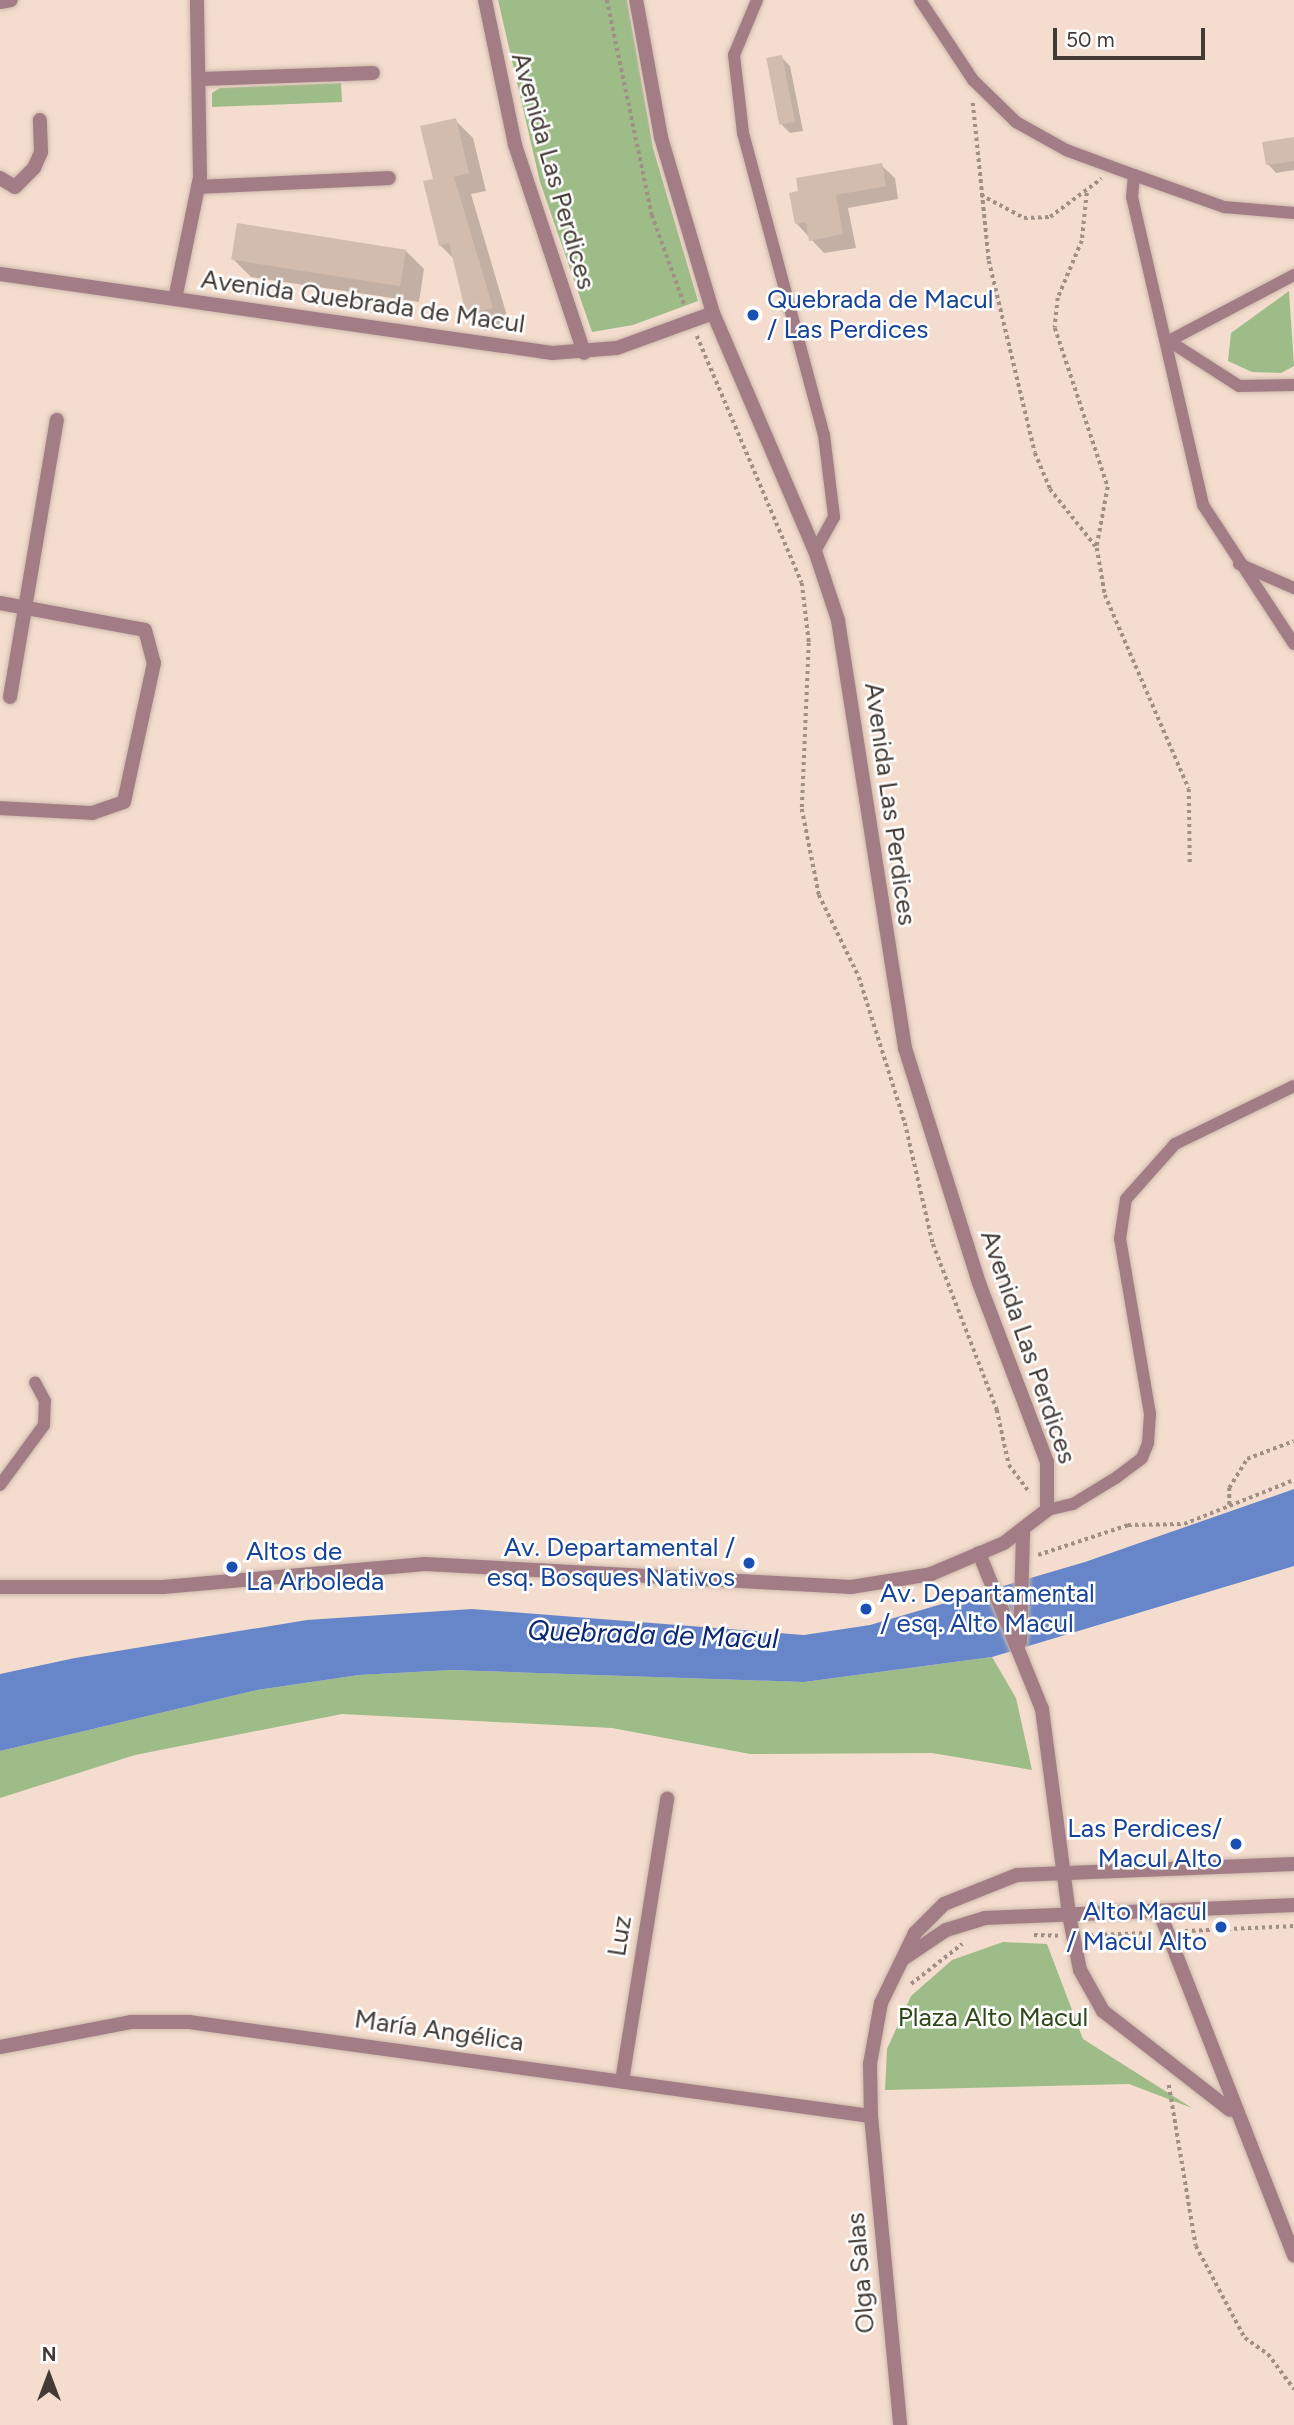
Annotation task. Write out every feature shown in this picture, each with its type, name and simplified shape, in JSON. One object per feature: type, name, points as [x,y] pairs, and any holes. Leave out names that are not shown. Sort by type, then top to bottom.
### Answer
[{"type":"street","points":[[0,2],[11,0]]},
{"type":"street","points":[[175,299],[198,187],[200,79],[197,0]]},
{"type":"street","name":"Avenida Las Perdices","points":[[485,0],[515,145],[584,353]]},
{"type":"street","name":"Avenida Las Perdices","points":[[636,0],[661,137],[713,313],[816,551],[838,620],[891,982],[913,1081],[1047,1462],[1047,1510]]},
{"type":"street","points":[[200,79],[373,73]]},
{"type":"street","points":[[0,178],[15,187],[34,168],[41,152],[40,120]]},
{"type":"street","points":[[198,187],[389,178]]},
{"type":"street","name":"Avenida Quebrada de Macul","points":[[0,274],[524,350],[584,353],[713,313]]},
{"type":"street","points":[[10,697],[23,607],[57,420]]},
{"type":"street","points":[[0,603],[145,630],[154,663],[124,802],[92,813],[0,808]]},
{"type":"street","points":[[0,1587],[163,1587],[425,1564],[851,1587],[931,1574],[1023,1532],[1038,1522],[1047,1510]]},
{"type":"street","points":[[1023,1532],[1018,1570],[1023,1652]]},
{"type":"street","points":[[979,1553],[1023,1652],[1049,1743],[1072,1936],[1095,1999],[1160,2056],[1199,2080],[1235,2116]]},
{"type":"street","name":"Luz","points":[[622,2081],[667,1799]]},
{"type":"street","name":"Olga Salas","points":[[900,2425],[871,2116],[874,2034],[899,1962],[925,1920],[967,1891],[1001,1878],[1294,1864]]},
{"type":"street","points":[[899,1962],[963,1923],[1069,1915],[1294,1905]]},
{"type":"street","points":[[1159,1911],[1235,2116],[1294,2256]]},
{"type":"street","name":"María Angélica","points":[[0,2047],[110,2025],[189,2022],[871,2116]]},
{"type":"lane","points":[[757,0],[734,55],[743,133],[824,435],[834,517],[816,551]]},
{"type":"lane","points":[[920,0],[973,80],[1016,122],[1107,167],[1224,207],[1294,213]]},
{"type":"lane","points":[[1134,175],[1132,197],[1169,341],[1203,505],[1235,562],[1294,644]]},
{"type":"lane","points":[[1169,341],[1294,275]]},
{"type":"lane","points":[[1169,341],[1239,386],[1294,386]]},
{"type":"lane","points":[[1235,562],[1294,587]]},
{"type":"lane","points":[[1047,1510],[1073,1504],[1117,1477],[1142,1458],[1148,1443],[1150,1414],[1120,1239],[1126,1199],[1175,1144],[1294,1086]]},
{"type":"lane","points":[[0,1485],[44,1425],[45,1401],[35,1382]]},
{"type":"path","points":[[607,0],[652,215],[691,322],[802,583],[809,643],[802,809],[819,895],[859,977],[905,1123],[933,1244],[997,1410],[1009,1465],[1033,1497],[1038,1522]]},
{"type":"path","points":[[973,80],[980,194],[1003,333],[1035,453],[1050,489],[1097,548]]},
{"type":"path","points":[[980,194],[1024,218],[1050,217],[1087,193],[1107,167]]},
{"type":"path","points":[[1087,193],[1082,241],[1058,298],[1055,328],[1108,487],[1097,548],[1105,595],[1189,789],[1189,865]]},
{"type":"path","points":[[1229,1505],[1228,1488],[1247,1459],[1294,1441]]},
{"type":"path","points":[[1018,1570],[1128,1525],[1184,1524],[1294,1480]]},
{"type":"path","points":[[1024,1934],[1072,1936]]},
{"type":"path","points":[[906,1991],[939,1958],[972,1940]]},
{"type":"path","points":[[1160,2056],[1175,2094],[1180,2176],[1196,2246],[1245,2338],[1268,2354],[1294,2389]]},
{"type":"green space","points":[[498,0],[627,0],[653,148],[698,301],[633,325],[592,332],[540,182]]},
{"type":"green space","points":[[341,83],[342,102],[212,107],[212,93],[220,88]]},
{"type":"green space","points":[[1289,291],[1294,366],[1281,373],[1252,372],[1228,361],[1231,333]]},
{"type":"green space","points":[[992,1657],[1016,1698],[1032,1770],[932,1753],[750,1754],[612,1728],[342,1714],[135,1755],[0,1798],[0,1751],[257,1690],[359,1675],[450,1670],[804,1682]]},
{"type":"green space","name":"Plaza Alto Macul","points":[[1003,1942],[1047,1944],[1083,2039],[1192,2108],[1129,2084],[885,2090],[887,2049],[911,1996],[952,1960]]},
{"type":"water","name":"Quebrada de Macul","points":[[1294,1489],[1294,1566],[992,1657],[804,1682],[451,1670],[359,1675],[257,1690],[0,1751],[0,1674],[75,1658],[307,1620],[472,1609],[804,1635],[870,1625],[1085,1562]]},
{"type":"building","points":[[782,55],[795,122],[779,125],[766,58]]},
{"type":"building","points":[[456,118],[469,173],[454,177],[493,308],[466,314],[449,243],[439,246],[423,181],[433,179],[420,126]]},
{"type":"building","points":[[1294,137],[1294,161],[1266,165],[1262,142]]},
{"type":"building","points":[[882,163],[886,186],[836,195],[843,234],[809,241],[806,222],[795,224],[789,193],[798,191],[796,178]]},
{"type":"building","points":[[237,223],[406,250],[400,286],[231,260]]},
{"type":"place","name":"Quebrada de Macul / Las Perdices","points":[[753,315]]},
{"type":"place","name":"Av. Departamental / esq. Bosques Nativos","points":[[749,1563]]},
{"type":"place","name":"Altos de La Arboleda","points":[[232,1567]]},
{"type":"place","name":"Av. Departamental / esq. Alto Macul","points":[[866,1609]]},
{"type":"place","name":"Las Perdices/ Macul Alto","points":[[1236,1844]]},
{"type":"place","name":"Alto Macul / Macul Alto","points":[[1221,1927]]}]
